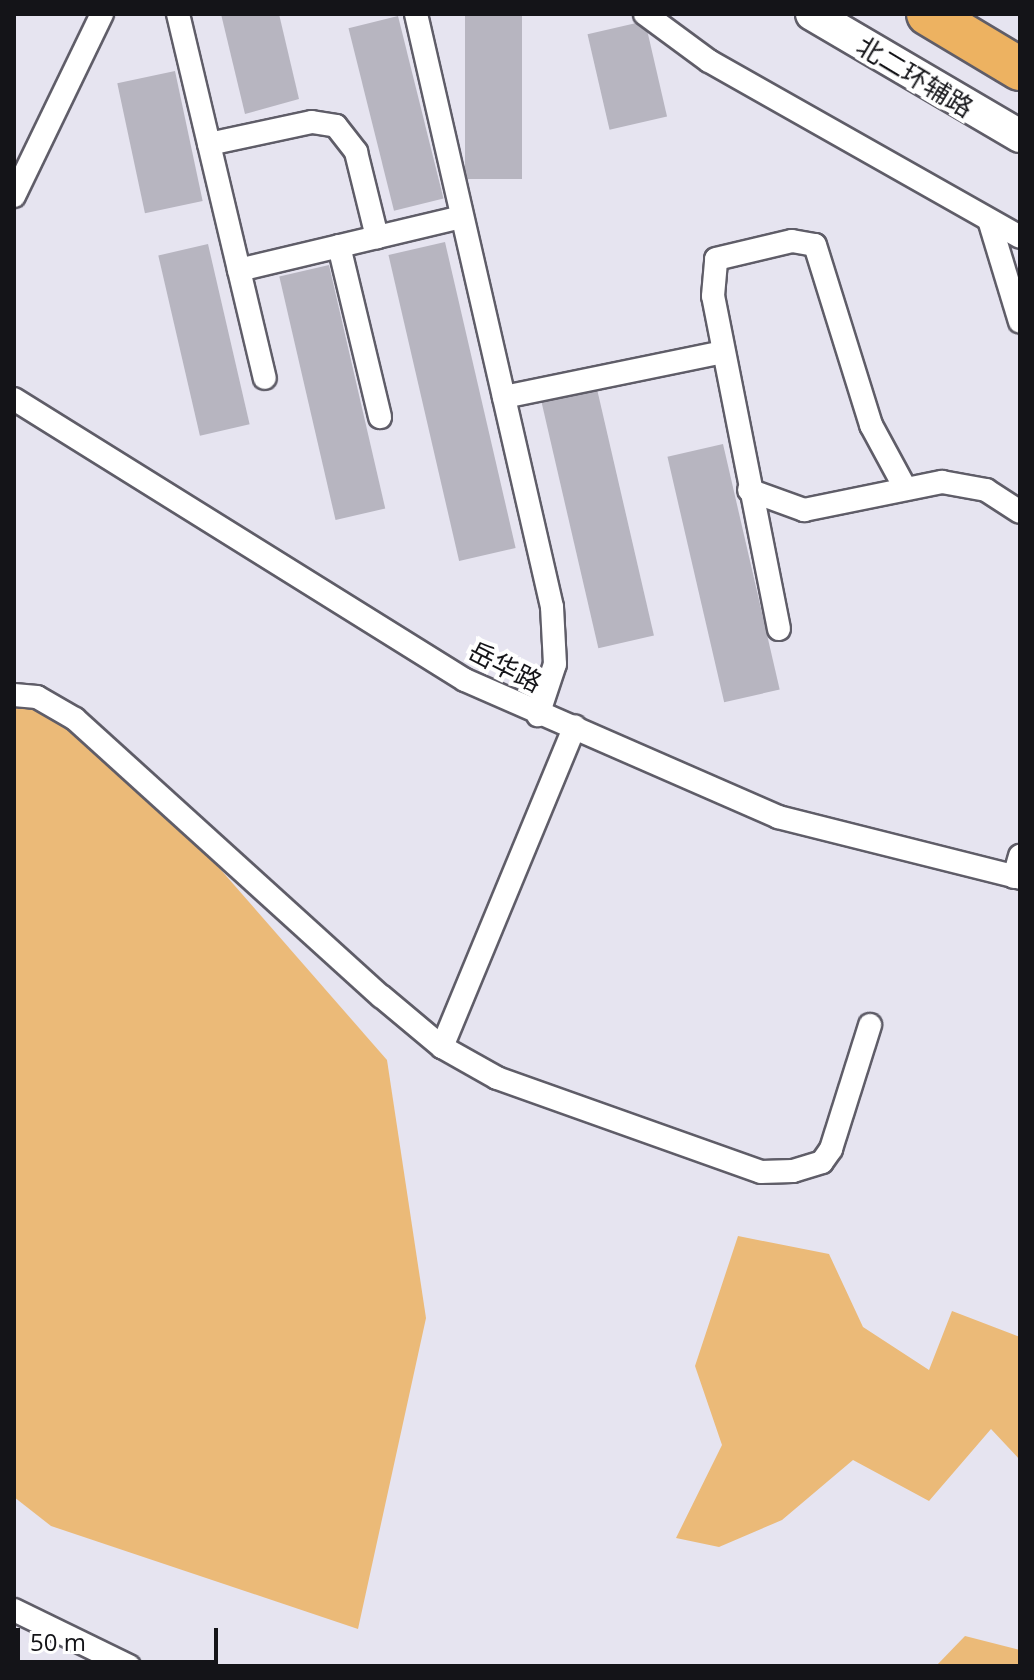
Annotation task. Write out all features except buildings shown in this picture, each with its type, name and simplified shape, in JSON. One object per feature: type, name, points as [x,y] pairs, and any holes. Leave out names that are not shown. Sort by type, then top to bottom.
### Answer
[{"type":"highway","points":[[928,14],[1020,69]]},
{"type":"main road","name":"北二环辅路","points":[[812,14],[1020,136]]},
{"type":"street","points":[[14,196],[102,14]]},
{"type":"street","points":[[178,14],[265,378]]},
{"type":"street","points":[[416,14],[557,638],[538,715]]},
{"type":"street","points":[[645,14],[709,61],[990,223],[1020,237]]},
{"type":"street","points":[[209,144],[312,122],[336,126],[356,152],[377,237]]},
{"type":"street","points":[[239,270],[461,217]]},
{"type":"street","points":[[990,223],[1020,322]]},
{"type":"street","points":[[779,629],[749,490],[709,275],[716,259],[792,241],[815,245],[871,425],[905,488]]},
{"type":"street","points":[[339,246],[380,417]]},
{"type":"street","points":[[504,397],[723,352]]},
{"type":"street","name":"岳华路","points":[[14,399],[465,680],[538,715],[575,726],[778,817],[1018,870]]},
{"type":"street","points":[[749,490],[804,510],[905,488],[967,484],[1020,512]]},
{"type":"street","points":[[14,695],[37,697],[75,719],[442,1047],[497,1078],[778,1172],[822,1162],[831,1149],[870,1025]]},
{"type":"street","points":[[442,1047],[575,726]]},
{"type":"street","points":[[14,1610],[129,1666]]},
{"type":"shaded area","points":[[32,703],[138,775],[387,1060],[426,1318],[358,1629],[51,1526],[14,1497],[14,708]]},
{"type":"shaded area","points":[[738,1236],[829,1254],[863,1327],[929,1370],[952,1311],[1020,1337],[1020,1460],[991,1429],[929,1501],[853,1460],[782,1520],[719,1547],[676,1538],[722,1445],[695,1366]]},
{"type":"shaded area","points":[[965,1636],[1020,1650],[1020,1666],[936,1666]]}]
